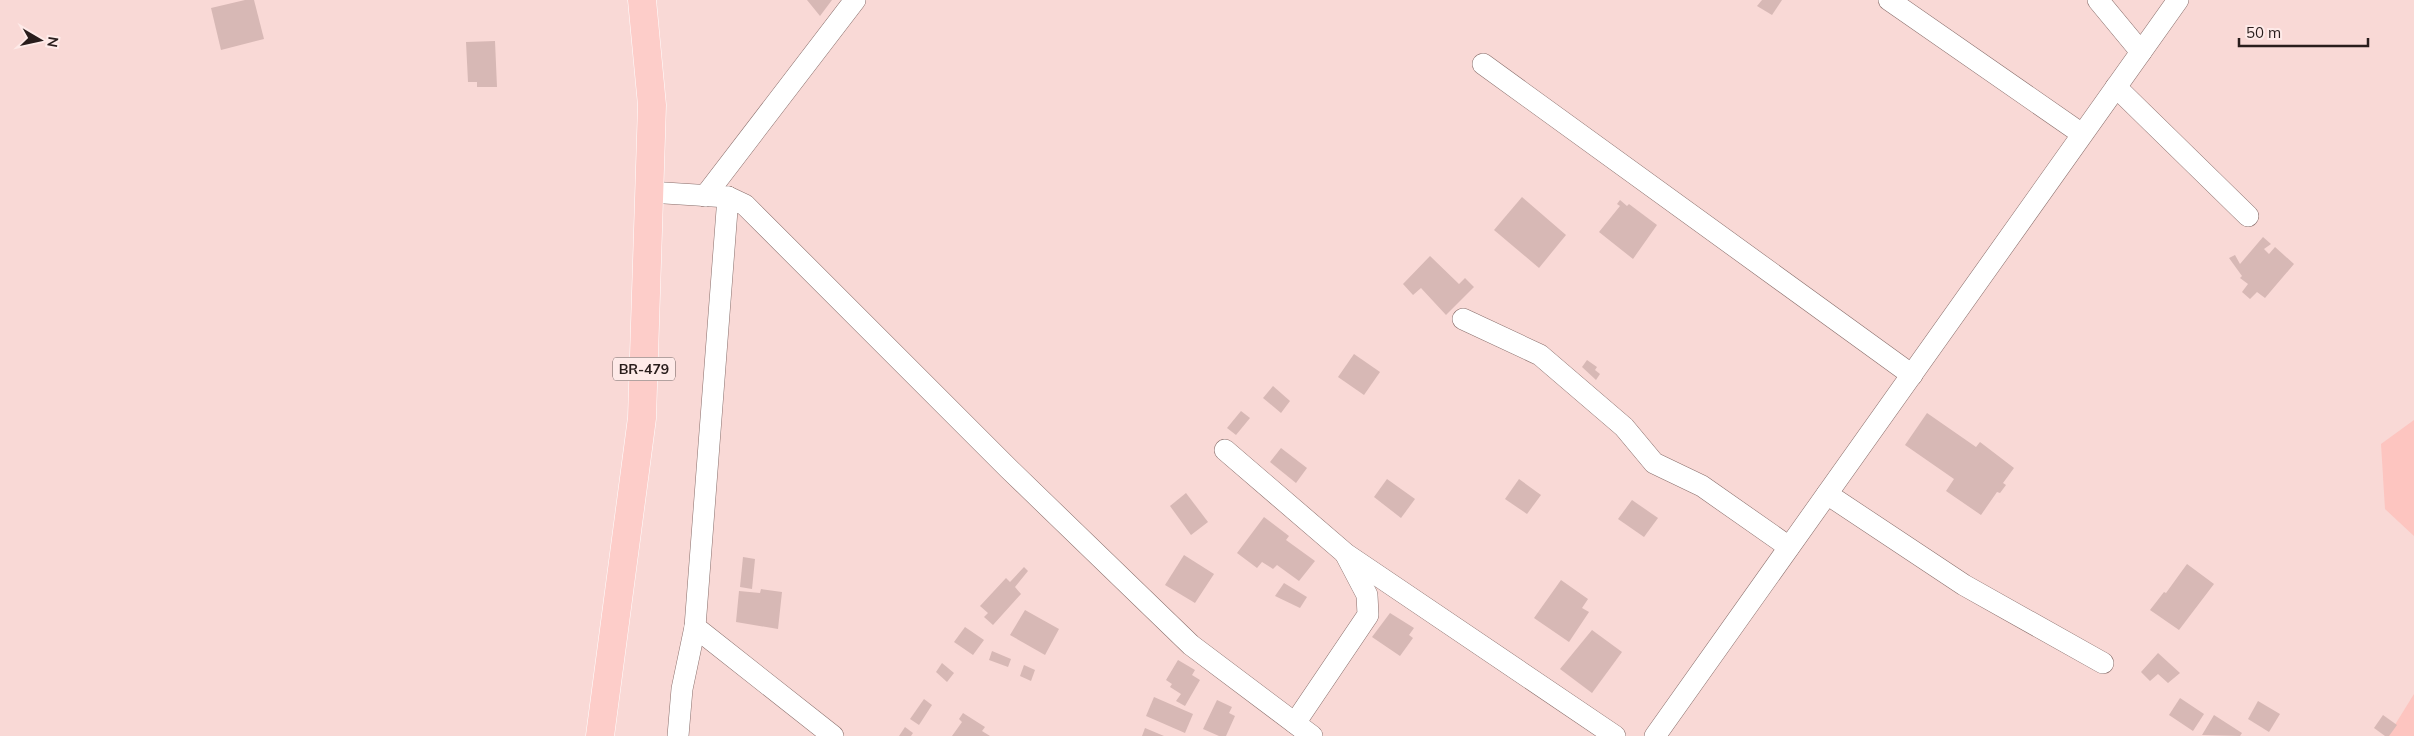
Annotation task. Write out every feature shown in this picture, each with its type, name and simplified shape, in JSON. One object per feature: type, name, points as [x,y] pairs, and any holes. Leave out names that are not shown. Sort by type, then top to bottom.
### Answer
[{"type":"main road","name":"BR-479","points":[[600,736],[642,418],[652,105],[642,0]]},
{"type":"street","points":[[705,196],[855,0]]},
{"type":"street","points":[[1890,0],[2082,134]]},
{"type":"street","points":[[2098,0],[2140,52]]},
{"type":"street","points":[[1658,735],[1789,547],[2178,0]]},
{"type":"street","points":[[1484,64],[1912,375]]},
{"type":"street","points":[[2116,87],[2248,216]]},
{"type":"street","points":[[649,192],[728,198],[745,205],[1009,469],[1192,645],[1312,736]]},
{"type":"street","points":[[678,736],[682,689],[695,627],[728,198]]},
{"type":"street","points":[[1463,319],[1540,355],[1624,427],[1654,463],[1702,486],[1789,547]]},
{"type":"street","points":[[1225,450],[1346,554],[1614,736]]},
{"type":"street","points":[[1827,494],[1964,585],[2103,663]]},
{"type":"street","points":[[1295,723],[1368,615],[1367,595],[1346,554]]},
{"type":"street","points":[[695,627],[833,736]]},
{"type":"shaded area","points":[[2414,420],[2414,536],[2385,509],[2381,444]]},
{"type":"shaded area","points":[[2414,694],[2414,736],[2388,736]]},
{"type":"building","points":[[245,0],[254,0],[264,39],[221,50],[211,8]]},
{"type":"building","points":[[807,0],[832,0],[820,16]]},
{"type":"building","points":[[1762,0],[1782,0],[1772,15],[1757,6]]},
{"type":"building","points":[[495,41],[497,87],[477,87],[477,82],[468,82],[466,42]]},
{"type":"building","points":[[1522,197],[1566,235],[1539,268],[1494,230]]},
{"type":"building","points":[[1620,200],[1627,206],[1629,204],[1657,225],[1633,259],[1599,232],[1620,206],[1617,204]]},
{"type":"building","points":[[2263,237],[2271,244],[2264,249],[2269,254],[2275,247],[2294,264],[2265,298],[2257,292],[2250,299],[2242,292],[2248,284],[2240,278],[2242,276],[2229,258],[2235,255],[2240,264]]},
{"type":"building","points":[[1430,256],[1459,284],[1465,278],[1474,287],[1446,315],[1421,288],[1413,295],[1403,284]]},
{"type":"building","points":[[1354,354],[1380,372],[1364,395],[1338,377]]},
{"type":"building","points":[[1587,360],[1597,367],[1595,370],[1600,374],[1596,380],[1582,367]]},
{"type":"building","points":[[1273,386],[1290,401],[1281,413],[1263,398]]},
{"type":"building","points":[[1241,411],[1250,418],[1236,435],[1227,428]]},
{"type":"building","points":[[1927,413],[1976,447],[1980,442],[2014,468],[2003,483],[2006,485],[2000,493],[1997,492],[1981,515],[1946,491],[1954,479],[1905,445]]},
{"type":"building","points":[[1281,448],[1307,468],[1296,483],[1270,462]]},
{"type":"building","points":[[1387,479],[1415,499],[1401,518],[1374,497]]},
{"type":"building","points":[[1519,479],[1541,495],[1527,514],[1505,499]]},
{"type":"building","points":[[1186,493],[1208,522],[1191,535],[1170,506]]},
{"type":"building","points":[[1632,500],[1658,518],[1644,537],[1618,519]]},
{"type":"building","points":[[1264,517],[1289,536],[1286,540],[1315,561],[1299,581],[1277,565],[1273,569],[1262,562],[1257,568],[1237,553]]},
{"type":"building","points":[[1184,555],[1214,574],[1195,603],[1165,585]]},
{"type":"building","points":[[743,557],[755,559],[752,589],[740,587]]},
{"type":"building","points":[[2187,564],[2214,584],[2179,630],[2150,610],[2164,592],[2166,593]]},
{"type":"building","points":[[1024,567],[1028,571],[1015,587],[1021,594],[993,625],[984,617],[988,613],[980,606],[1006,578],[1010,582]]},
{"type":"building","points":[[1561,580],[1588,599],[1582,608],[1589,612],[1569,642],[1534,618]]},
{"type":"building","points":[[1284,583],[1307,597],[1300,608],[1275,596]]},
{"type":"building","points":[[761,589],[782,592],[778,629],[736,622],[739,591],[760,593]]},
{"type":"building","points":[[1025,610],[1059,629],[1045,655],[1010,635]]},
{"type":"building","points":[[1390,613],[1414,628],[1409,635],[1413,638],[1400,656],[1372,637]]},
{"type":"building","points":[[965,627],[984,640],[973,655],[954,642]]},
{"type":"building","points":[[1592,630],[1622,652],[1592,693],[1560,669]]},
{"type":"building","points":[[992,651],[1011,659],[1008,667],[989,660]]},
{"type":"building","points":[[2158,653],[2180,673],[2168,683],[2158,674],[2150,681],[2141,672]]},
{"type":"building","points":[[1178,660],[1195,670],[1192,675],[1200,680],[1185,706],[1176,701],[1181,694],[1170,687],[1172,684],[1166,680]]},
{"type":"building","points":[[942,663],[954,673],[947,682],[936,672]]},
{"type":"building","points":[[1024,665],[1035,670],[1031,681],[1020,676]]},
{"type":"building","points":[[1154,697],[1193,714],[1185,733],[1146,716]]},
{"type":"building","points":[[2180,698],[2204,714],[2193,731],[2169,715]]},
{"type":"building","points":[[924,699],[932,705],[919,725],[910,719]]},
{"type":"building","points":[[1217,700],[1232,707],[1229,713],[1235,716],[1226,736],[1219,736],[1203,729]]},
{"type":"building","points":[[2258,701],[2280,714],[2269,732],[2248,719]]},
{"type":"building","points":[[963,713],[985,727],[982,731],[990,736],[952,736],[962,722],[959,719]]},
{"type":"building","points":[[2214,715],[2242,733],[2240,736],[2202,735]]},
{"type":"building","points":[[2383,715],[2397,725],[2389,736],[2385,736],[2374,728]]},
{"type":"building","points":[[905,727],[913,733],[911,736],[899,736]]},
{"type":"building","points":[[1145,728],[1164,736],[1142,736]]}]
